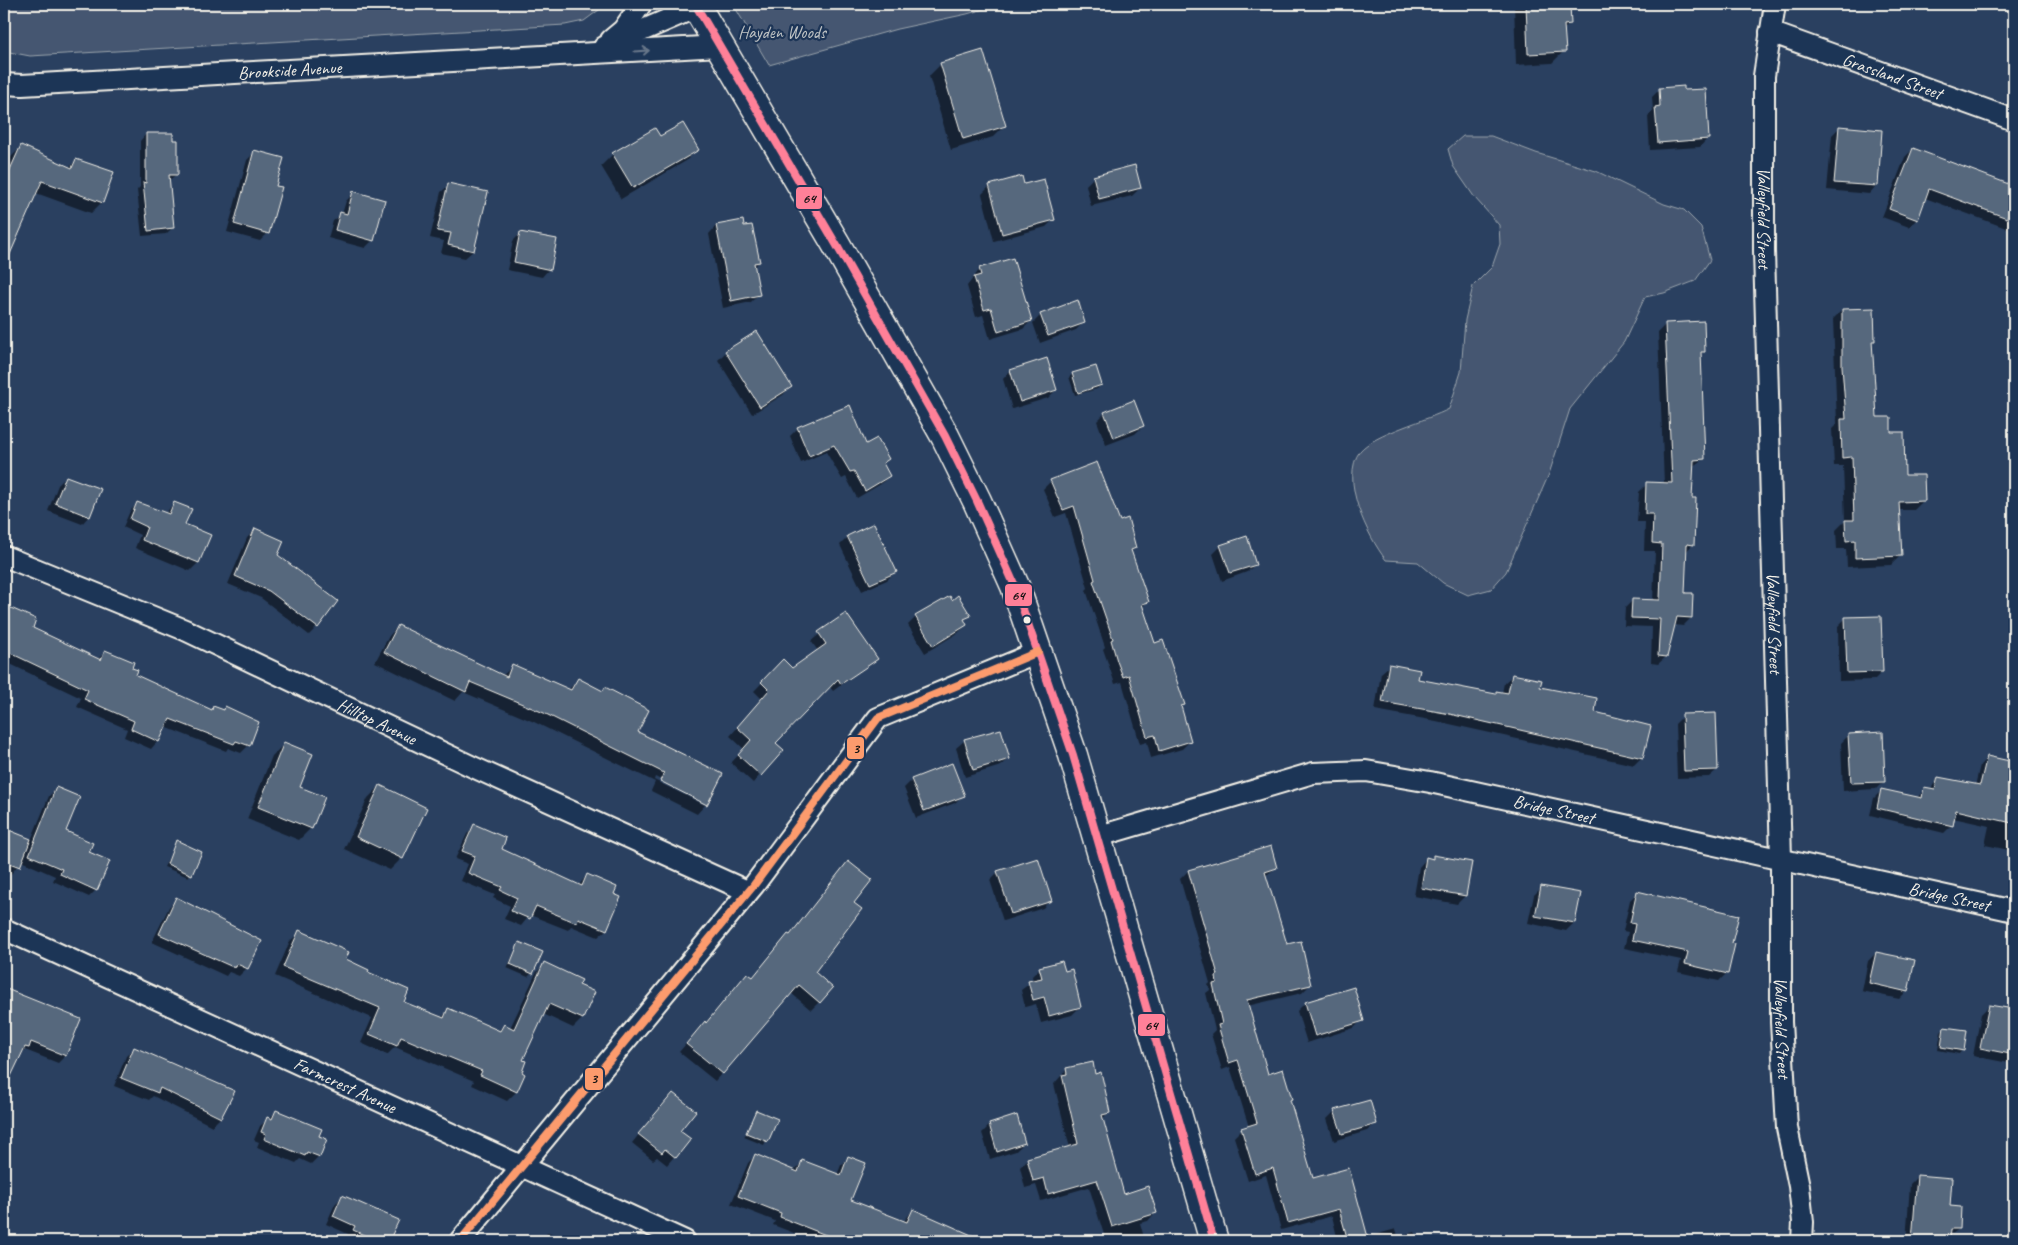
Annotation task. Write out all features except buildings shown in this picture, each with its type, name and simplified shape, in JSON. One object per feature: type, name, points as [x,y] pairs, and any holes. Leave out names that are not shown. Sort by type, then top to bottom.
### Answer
[{"type":"main road","points":[[696,5],[945,436],[978,501],[1015,586],[1072,754],[1214,1241]]},
{"type":"street","points":[[599,49],[623,30],[641,4]]},
{"type":"street","name":"Valleyfield Street","points":[[1775,4],[1764,76],[1764,251],[1781,860],[1781,1022],[1787,1128],[1802,1213],[1802,1241]]},
{"type":"street","name":"Brookside Avenue","points":[[576,55],[599,49],[696,5]]},
{"type":"street","name":"Grassland Street","points":[[1770,32],[2014,120]]},
{"type":"street","name":"Brookside Avenue","points":[[4,84],[22,85],[720,46]]},
{"type":"street","name":"Hilltop Avenue","points":[[4,556],[185,630],[473,767],[748,891]]},
{"type":"street","points":[[460,1241],[748,891],[878,718],[1038,652]]},
{"type":"street","name":"Bridge Street","points":[[1096,837],[1313,773],[1366,771],[1430,782],[2014,910]]},
{"type":"street","name":"Farmcrest Avenue","points":[[4,929],[685,1241]]},
{"type":"green space","points":[[4,4],[607,4],[584,21],[565,25],[30,56],[4,51]]},
{"type":"green space","name":"Hayden Woods","points":[[733,4],[1001,4],[967,14],[897,29],[769,65]]},
{"type":"green space","points":[[1463,136],[1491,136],[1536,153],[1596,171],[1664,204],[1684,210],[1701,227],[1710,260],[1695,281],[1664,293],[1645,297],[1624,342],[1570,409],[1549,474],[1506,572],[1491,589],[1468,595],[1443,583],[1418,562],[1386,560],[1364,523],[1354,492],[1353,477],[1354,463],[1360,451],[1367,445],[1389,433],[1449,409],[1461,372],[1465,320],[1473,286],[1492,267],[1500,244],[1499,225],[1475,198],[1453,166],[1448,149]]},
{"type":"transit line","name":"64","points":[[695,4],[836,244],[945,436],[977,501],[1015,586],[1073,755],[1214,1241]]},
{"type":"transit line","name":"3","points":[[460,1241],[754,885],[878,718],[1038,652]]}]
